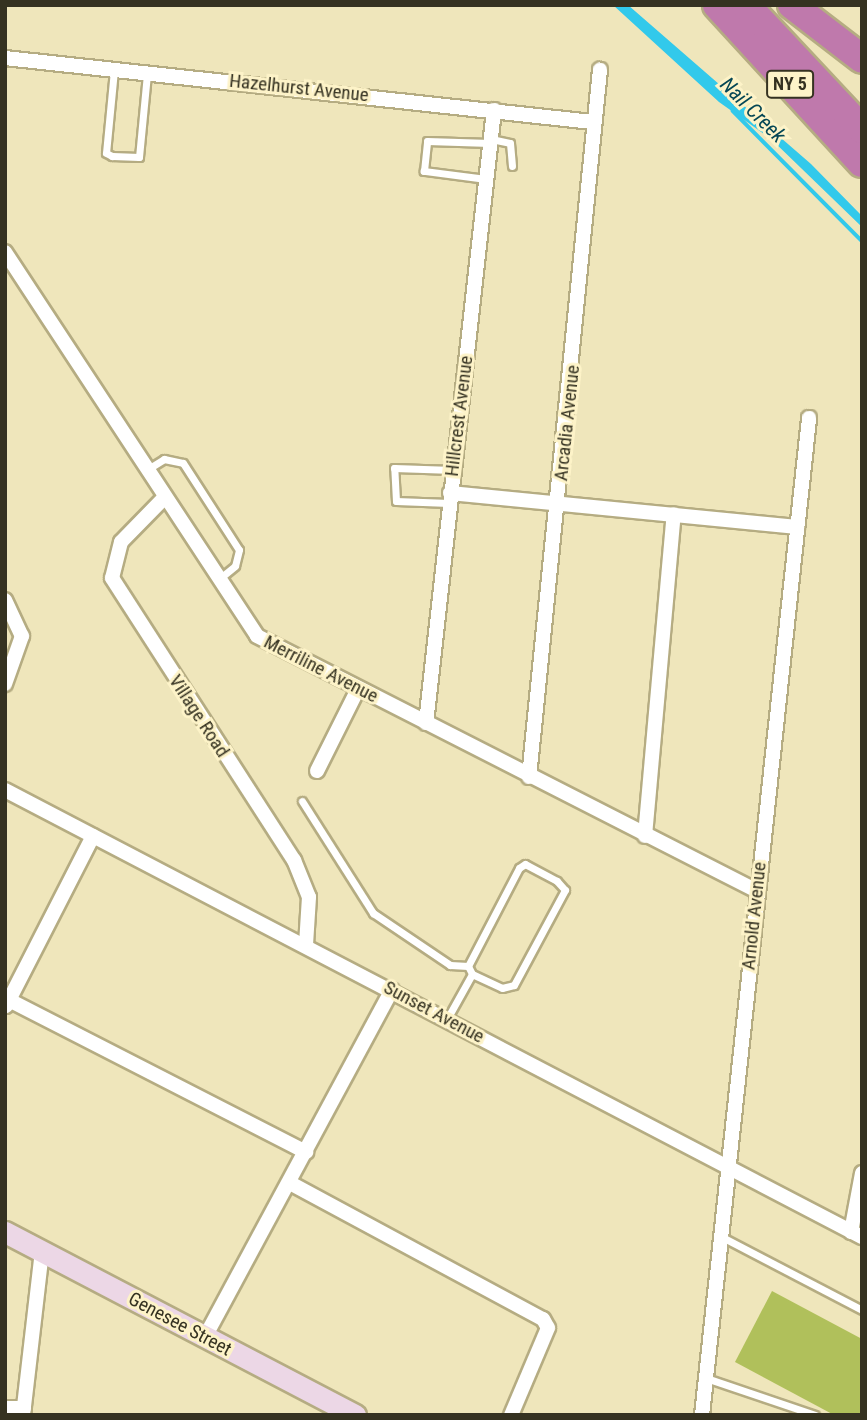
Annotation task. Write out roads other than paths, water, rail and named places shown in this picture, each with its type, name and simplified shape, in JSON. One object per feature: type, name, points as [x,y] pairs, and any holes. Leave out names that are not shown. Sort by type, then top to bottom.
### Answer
[{"type":"highway","name":"NY 5","points":[[717,5],[862,163]]},
{"type":"highway","name":"NY 5","points":[[746,5],[862,129]]},
{"type":"highway","points":[[792,5],[862,59]]},
{"type":"main road","name":"Genesee Street","points":[[5,1232],[355,1415]]},
{"type":"street","name":"Hazelhurst Avenue","points":[[5,58],[592,122]]},
{"type":"street","name":"Arcadia Avenue","points":[[529,777],[559,503],[592,122],[600,70]]},
{"type":"street","name":"Hillcrest Avenue","points":[[426,723],[494,110]]},
{"type":"street","name":"Merriline Avenue","points":[[5,252],[216,581],[257,636],[757,891]]},
{"type":"street","name":"Arnold Avenue","points":[[702,1415],[809,418]]},
{"type":"street","points":[[449,498],[559,503],[797,527]]},
{"type":"street","name":"Village Road","points":[[163,499],[121,542],[112,578],[294,860],[309,897],[306,945]]},
{"type":"street","points":[[645,836],[674,514]]},
{"type":"street","points":[[5,600],[22,636],[5,684]]},
{"type":"street","points":[[317,771],[358,689]]},
{"type":"street","name":"Sunset Avenue","points":[[5,790],[856,1234]]},
{"type":"street","points":[[93,836],[7,1003],[306,1152]]},
{"type":"street","points":[[205,1337],[392,990]]},
{"type":"street","points":[[856,1234],[862,1172]]},
{"type":"street","points":[[290,1183],[543,1318],[548,1328],[511,1415]]},
{"type":"street","points":[[5,1408],[24,1411],[42,1252]]},
{"type":"lane","points":[[114,69],[106,153],[112,156],[139,157],[147,72]]},
{"type":"lane","points":[[486,179],[424,172],[427,141],[510,142],[512,166]]},
{"type":"lane","points":[[145,471],[175,458],[190,473],[239,550],[235,566],[216,581]]},
{"type":"lane","points":[[449,498],[396,500],[394,468],[453,470]]},
{"type":"lane","points":[[302,802],[373,913],[450,965],[468,966]]},
{"type":"lane","points":[[525,864],[565,890],[514,985],[502,988],[472,974],[468,966],[519,868],[525,864]]},
{"type":"lane","points":[[447,1019],[472,974]]},
{"type":"lane","points":[[722,1237],[862,1310]]},
{"type":"lane","points":[[706,1378],[814,1415]]},
{"type":"water","points":[[613,5],[628,5],[811,164],[862,216],[862,227],[771,139],[719,102]]},
{"type":"waterway","name":"Nail Creek","points":[[733,111],[862,241]]}]
